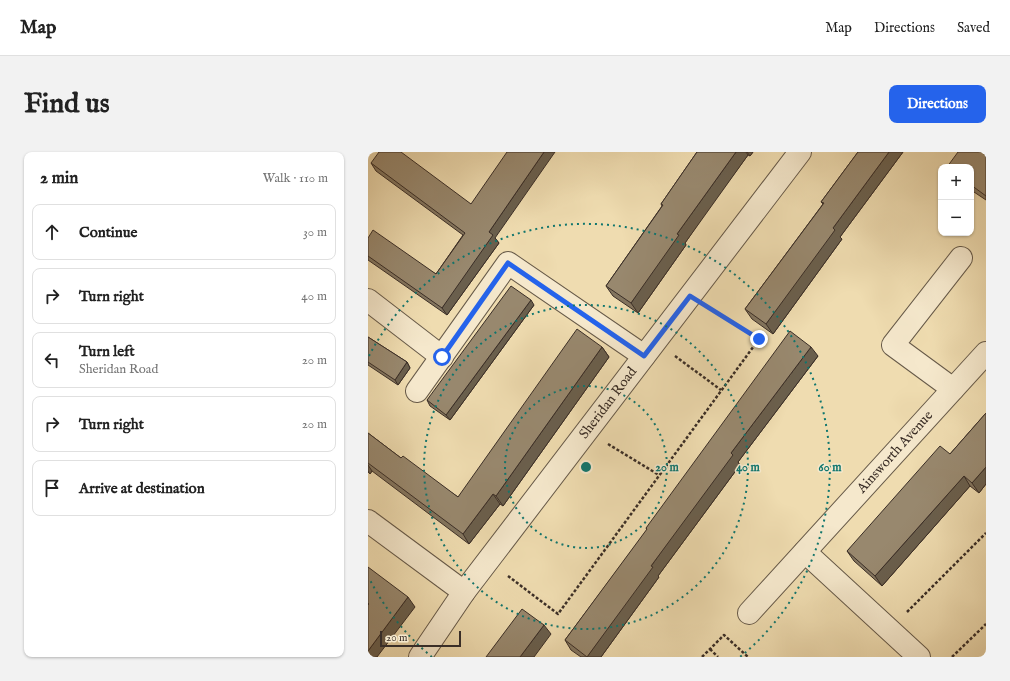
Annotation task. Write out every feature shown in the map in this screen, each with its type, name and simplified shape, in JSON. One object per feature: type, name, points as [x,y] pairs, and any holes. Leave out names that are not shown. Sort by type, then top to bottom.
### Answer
[{"type":"street","name":"Sheridan Road","points":[[420,657],[464,592],[488,560],[800,152]]},
{"type":"street","points":[[953,389],[893,345],[961,258]]},
{"type":"street","points":[[417,391],[508,263],[650,349]]},
{"type":"street","points":[[368,300],[442,357]]},
{"type":"street","name":"Ainsworth Avenue","points":[[749,613],[986,353]]},
{"type":"street","points":[[368,522],[464,592]]},
{"type":"street","points":[[805,552],[919,657]]},
{"type":"path","points":[[488,560],[558,614],[759,339],[690,296]]},
{"type":"path","points":[[650,349],[721,390]]},
{"type":"path","points":[[587,431],[659,475]]},
{"type":"path","points":[[890,630],[986,533]]},
{"type":"path","points":[[952,657],[986,624]]},
{"type":"path","points":[[702,657],[724,634],[748,657]]},
{"type":"path","points":[[710,649],[718,657]]},
{"type":"building","points":[[379,152],[401,152],[471,204],[507,152],[544,152],[489,232],[493,235],[442,308],[368,256],[368,238],[373,230],[436,274],[465,233],[371,163]]},
{"type":"building","points":[[697,152],[736,152],[677,234],[679,235],[631,303],[606,286],[663,205],[661,204]]},
{"type":"building","points":[[858,152],[889,152],[833,228],[835,230],[766,324],[745,309],[824,203],[821,202]]},
{"type":"building","points":[[958,152],[986,152],[986,196],[974,187],[974,164],[949,164]]},
{"type":"building","points":[[511,286],[531,300],[446,415],[427,400]]},
{"type":"building","points":[[577,329],[602,347],[496,496],[493,494],[463,534],[368,463],[368,433],[401,458],[403,456],[458,497]]},
{"type":"building","points":[[790,331],[811,347],[731,453],[733,455],[651,566],[653,567],[587,657],[565,640]]},
{"type":"building","points":[[368,337],[407,362],[395,380],[368,362]]},
{"type":"building","points":[[986,413],[986,467],[972,483],[964,476],[875,576],[847,551],[940,446],[950,454]]},
{"type":"building","points":[[368,567],[408,597],[368,651],[369,604]]},
{"type":"building","points":[[522,609],[544,625],[520,657],[486,657]]},
{"type":"route","points":[[442,357],[508,263],[644,356],[690,296],[759,339]]}]
